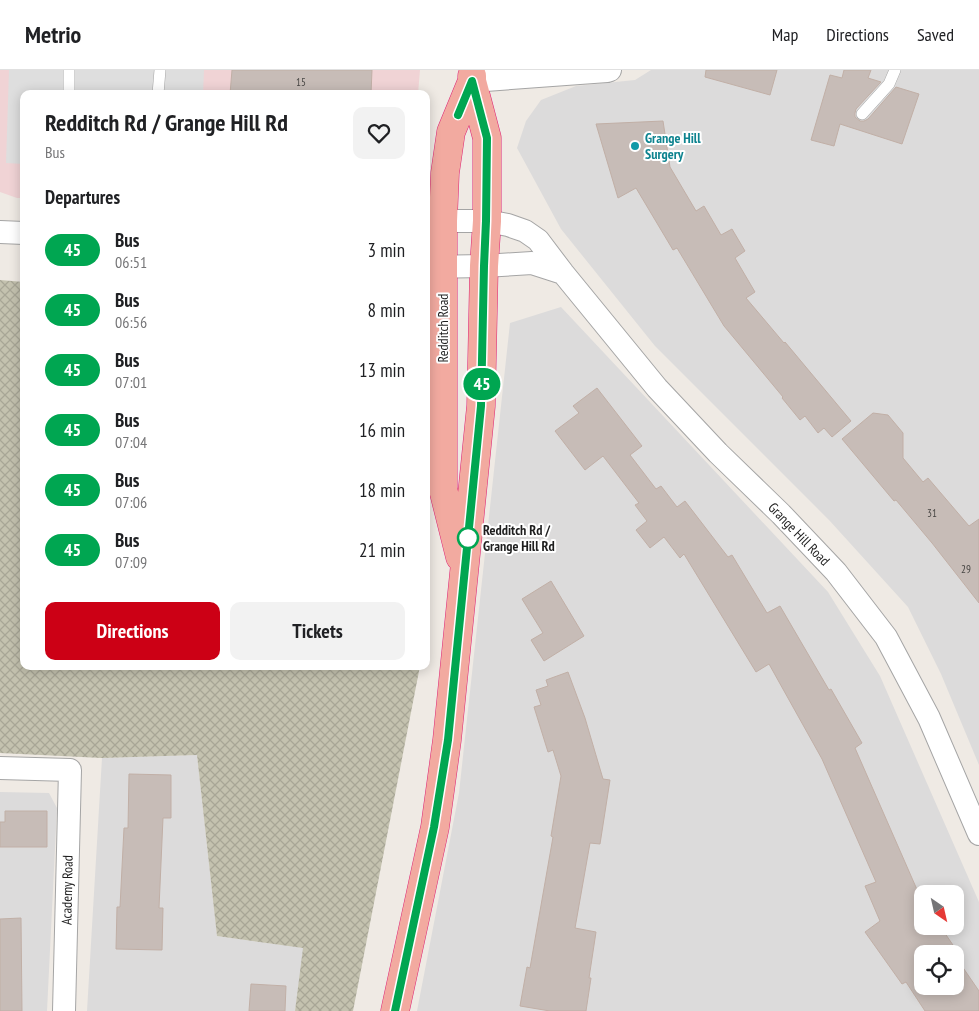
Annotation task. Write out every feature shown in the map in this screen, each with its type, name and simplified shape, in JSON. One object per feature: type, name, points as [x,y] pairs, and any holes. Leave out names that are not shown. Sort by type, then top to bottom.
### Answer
[{"type":"highway","name":"Redditch Road","points":[[395,1011],[434,827],[448,740],[481,406],[487,138],[472,76]]},
{"type":"highway","name":"Redditch Road","points":[[464,576],[443,489],[434,266],[435,222],[451,132],[472,76]]},
{"type":"street","points":[[472,76],[610,70]]},
{"type":"street","name":"Grange Hill Road","points":[[435,222],[486,221],[525,231],[538,240],[657,388],[718,453],[781,514],[836,572],[886,637],[929,718],[979,834]]},
{"type":"street","points":[[0,232],[20,233]]},
{"type":"street","points":[[434,266],[484,266],[532,263],[563,273]]},
{"type":"street","name":"Academy Road","points":[[0,768],[70,770],[64,1011]]},
{"type":"lane","points":[[69,90],[70,70]]},
{"type":"lane","points":[[158,90],[160,70]]},
{"type":"lane","points":[[862,114],[889,84],[895,70]]},
{"type":"shaded area","points":[[0,70],[420,70],[418,90],[20,90],[20,198],[0,192]]},
{"type":"shaded area","points":[[9,70],[204,70],[203,90],[20,90],[20,164],[6,163]]},
{"type":"shaded area","points":[[651,70],[979,70],[979,765],[941,674],[908,607],[829,520],[655,346],[561,229],[517,148],[526,121],[541,100],[576,86],[635,80]]},
{"type":"shaded area","points":[[0,280],[20,282],[20,670],[419,670],[353,1011],[295,1011],[303,948],[217,936],[197,755],[102,758],[0,753]]},
{"type":"shaded area","points":[[561,307],[828,592],[880,676],[979,902],[979,1011],[417,1011],[459,793],[510,323]]},
{"type":"shaded area","points":[[197,755],[217,936],[304,948],[295,1011],[87,1011],[102,758]]},
{"type":"shaded area","points":[[0,792],[49,793],[57,808],[47,1011],[0,1011]]},
{"type":"building","points":[[232,70],[372,70],[371,90],[230,90]]},
{"type":"building","points":[[706,70],[777,70],[770,95],[705,77]]},
{"type":"building","points":[[844,70],[871,70],[868,78],[881,82],[856,109],[855,117],[860,121],[868,119],[896,87],[919,94],[902,144],[840,124],[834,146],[811,140],[830,75],[842,78]]},
{"type":"building","points":[[663,121],[670,167],[696,211],[704,206],[721,235],[732,229],[745,251],[735,258],[755,292],[746,298],[851,421],[832,437],[824,428],[818,433],[805,416],[800,420],[724,326],[677,248],[673,250],[636,188],[618,198],[596,124]]},
{"type":"building","points":[[597,388],[642,446],[630,455],[656,489],[661,486],[677,507],[685,501],[728,557],[732,555],[767,613],[780,606],[829,690],[831,689],[862,743],[855,748],[915,885],[914,935],[946,935],[953,945],[914,945],[914,994],[906,982],[902,984],[865,932],[880,921],[865,886],[876,882],[822,759],[769,664],[756,672],[684,554],[680,558],[664,537],[650,548],[636,530],[647,521],[635,505],[639,503],[603,456],[585,470],[555,431],[579,413],[573,406]]},
{"type":"building","points":[[873,413],[888,415],[903,433],[903,458],[923,482],[928,478],[969,526],[979,519],[979,603],[932,543],[842,439]]},
{"type":"building","points":[[551,581],[584,636],[544,661],[531,640],[543,633],[522,599]]},
{"type":"building","points":[[568,672],[585,718],[603,779],[610,780],[600,844],[590,843],[575,928],[596,932],[586,1011],[550,1011],[520,1006],[527,967],[530,968],[553,837],[551,836],[561,776],[553,750],[548,752],[534,707],[541,705],[536,690],[548,686],[546,680]]},
{"type":"building","points":[[129,774],[171,775],[171,818],[163,818],[159,908],[163,908],[162,950],[116,949],[117,907],[120,907],[124,828],[128,828]]},
{"type":"building","points":[[5,811],[47,811],[47,847],[0,847],[0,822],[5,822]]},
{"type":"building","points":[[21,918],[22,1011],[0,1011],[0,919]]},
{"type":"building","points":[[964,969],[979,991],[979,1011],[925,1011],[915,995],[964,995]]},
{"type":"building","points":[[251,984],[286,986],[285,1011],[249,1011]]},
{"type":"bus line","name":"45","points":[[395,1011],[434,827],[448,740],[481,406],[487,138],[472,81],[458,115]]},
{"type":"place","name":"Grange Hill Surgery","points":[[635,146]]},
{"type":"place","name":"Redditch Rd / Grange Hill Rd","points":[[468,538]]}]
